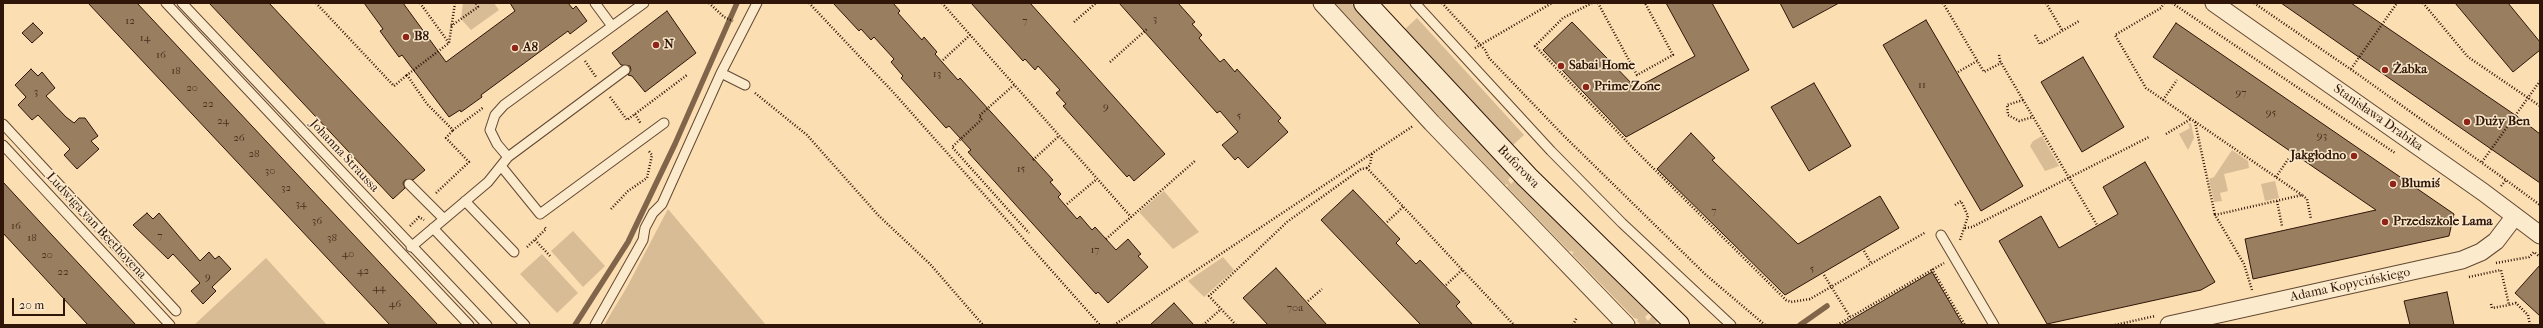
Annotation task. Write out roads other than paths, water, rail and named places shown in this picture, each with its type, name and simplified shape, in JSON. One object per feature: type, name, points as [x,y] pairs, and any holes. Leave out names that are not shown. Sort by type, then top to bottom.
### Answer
[{"type":"main road","name":"Buforowa","points":[[1365,3],[1527,177],[1678,325]]},
{"type":"street","points":[[1322,3],[1426,116],[1626,325]]},
{"type":"street","name":"Stanisława Drabika","points":[[2214,3],[2540,235]]},
{"type":"street","name":"Adama Kopycińskiego","points":[[2169,325],[2462,260],[2481,252],[2496,241],[2515,216]]},
{"type":"lane","name":"Johanna Straussa","points":[[166,3],[469,325]]},
{"type":"lane","name":"Johanna Straussa","points":[[182,3],[487,325]]},
{"type":"lane","points":[[595,3],[612,26]]},
{"type":"lane","points":[[508,157],[497,144],[490,130],[495,115],[504,105],[644,3]]},
{"type":"lane","points":[[595,325],[643,240],[646,228],[653,213],[662,204],[721,73],[757,3]]},
{"type":"lane","points":[[1415,3],[1463,56],[1622,223],[1731,325]]},
{"type":"lane","points":[[411,246],[488,182],[508,157],[625,70]]},
{"type":"lane","points":[[721,73],[745,85]]},
{"type":"lane","points":[[501,166],[540,214],[664,123]]},
{"type":"lane","points":[[3,124],[176,311]]},
{"type":"lane","name":"Ludwiga van Beethovena","points":[[3,145],[170,325]]},
{"type":"lane","points":[[409,184],[444,219]]},
{"type":"lane","points":[[465,201],[514,252]]},
{"type":"lane","points":[[433,228],[526,325]]},
{"type":"lane","points":[[1941,235],[1994,325]]},
{"type":"waterway","points":[[575,325],[628,242],[675,144],[737,3]]},
{"type":"waterway","points":[[1800,325],[1827,306]]},
{"type":"place","name":"B8","points":[[406,37]]},
{"type":"place","name":"N","points":[[656,45]]},
{"type":"place","name":"A8","points":[[515,48]]},
{"type":"place","name":"Sabai Home","points":[[1561,66]]},
{"type":"place","name":"Żabka","points":[[2385,70]]},
{"type":"place","name":"Prime Zone","points":[[1586,87]]},
{"type":"place","name":"Duży Ben","points":[[2467,122]]},
{"type":"place","name":"Jakgłodno","points":[[2354,156]]},
{"type":"place","name":"Blumiś","points":[[2393,184]]},
{"type":"place","name":"Przedszkole Lama","points":[[2385,222]]}]
